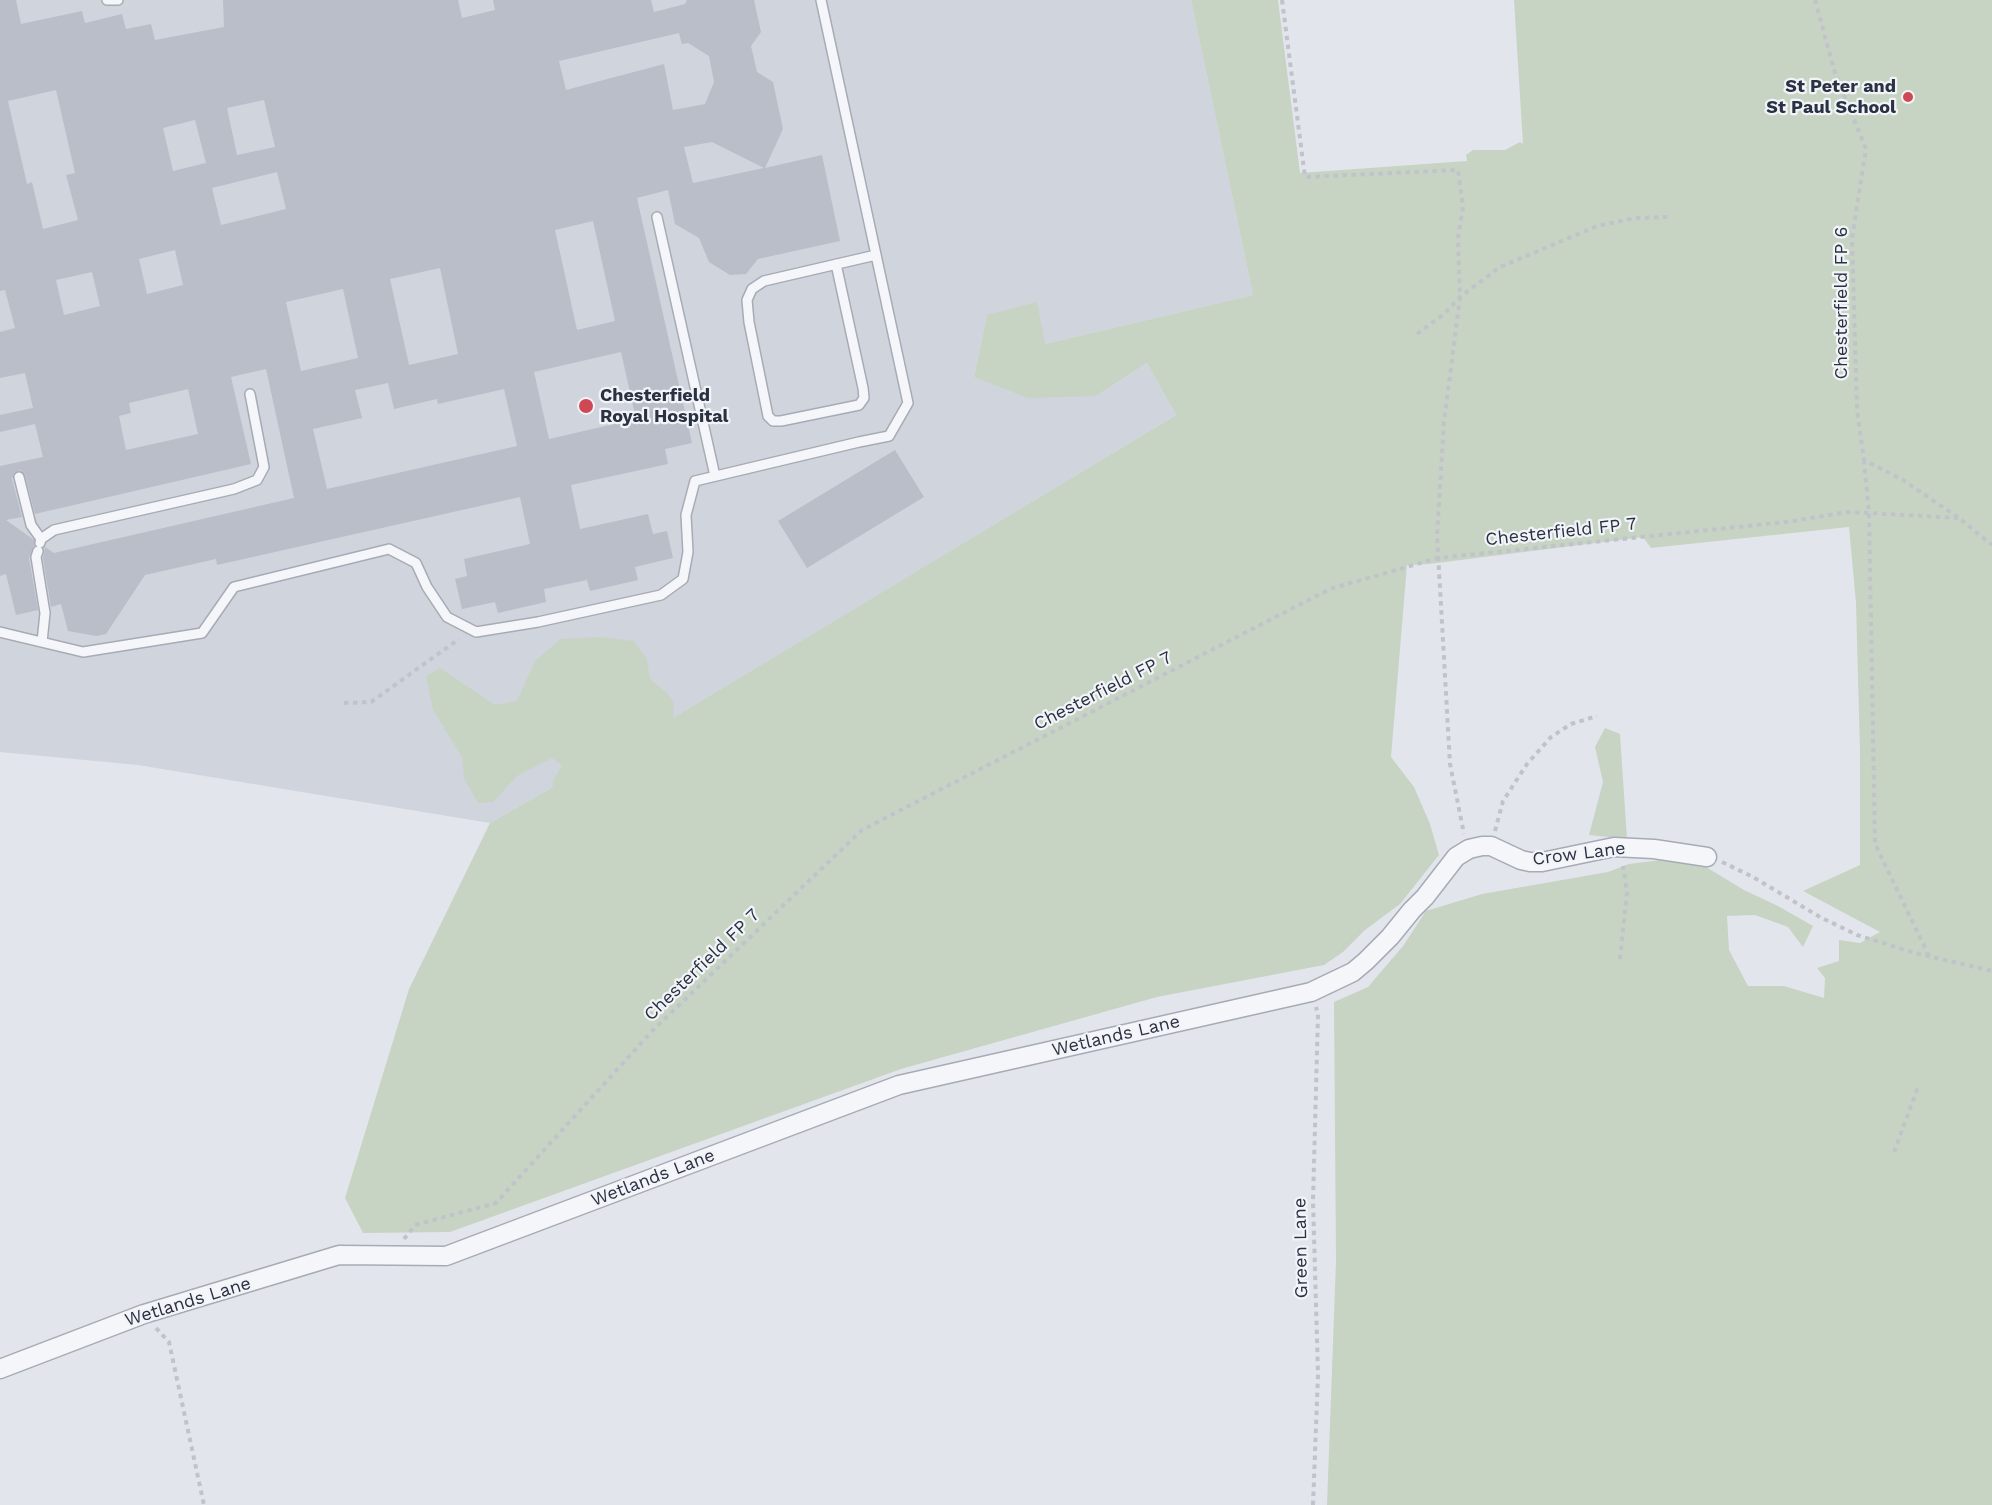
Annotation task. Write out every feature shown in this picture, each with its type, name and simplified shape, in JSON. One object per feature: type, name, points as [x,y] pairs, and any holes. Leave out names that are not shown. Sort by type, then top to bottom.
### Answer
[{"type":"street","name":"Crow Lane","points":[[1491,846],[1530,862],[1542,862],[1605,848],[1621,847],[1707,856]]},
{"type":"street","points":[[1311,992],[1353,972],[1366,961],[1425,897],[1456,857],[1468,849],[1491,846]]},
{"type":"street","name":"Wetlands Lane","points":[[0,1369],[144,1314],[339,1256],[446,1256],[899,1085],[1311,992]]},
{"type":"lane","points":[[107,0],[118,0]]},
{"type":"lane","points":[[0,632],[83,652],[202,633],[234,587],[389,549],[416,563],[427,587],[447,617],[476,632],[538,622],[661,595],[683,579],[688,552],[686,515],[695,481],[889,436],[908,403],[821,0]]},
{"type":"lane","points":[[657,217],[715,476]]},
{"type":"lane","points":[[836,264],[864,398],[859,405],[773,421],[768,416],[749,322],[747,300],[752,289],[764,281],[836,264],[876,255]]},
{"type":"lane","points":[[39,544],[54,531],[234,489],[257,480],[264,467],[250,394]]},
{"type":"lane","points":[[19,477],[31,525],[39,544],[36,557],[45,613],[42,642]]},
{"type":"path","points":[[1282,0],[1305,177],[1458,170],[1463,207],[1458,238],[1460,297],[1444,422],[1437,535],[1450,764],[1461,823]]},
{"type":"path","name":"Chesterfield FP 6","points":[[1815,0],[1835,73],[1866,149],[1852,238],[1857,410],[1869,513],[1875,844],[1929,956]]},
{"type":"path","points":[[1417,334],[1500,267],[1597,226],[1635,218],[1667,217]]},
{"type":"path","points":[[1864,460],[1903,480],[1959,518],[1992,545]]},
{"type":"path","name":"Chesterfield FP 7","points":[[415,1225],[496,1203],[653,1030],[862,830],[1330,589],[1438,558],[1786,522],[1848,512],[1959,518]]},
{"type":"path","points":[[344,703],[371,702],[471,630]]},
{"type":"path","points":[[1491,846],[1503,801],[1527,764],[1551,737],[1571,724],[1597,716]]},
{"type":"path","points":[[1620,959],[1627,892],[1621,847]]},
{"type":"path","points":[[1707,856],[1742,871],[1841,928],[1880,943],[1992,971]]},
{"type":"path","name":"Green Lane","points":[[1311,992],[1318,1014],[1313,1201],[1318,1374],[1313,1505]]},
{"type":"path","points":[[1894,1152],[1918,1087]]},
{"type":"path","points":[[144,1314],[169,1342],[204,1505]]},
{"type":"shaded area","name":"Chesterfield Royal Hospital","points":[[0,0],[1191,0],[1253,295],[1045,344],[987,315],[974,377],[1096,396],[1147,363],[1176,415],[670,720],[490,823],[138,765],[0,752]]},
{"type":"green space","points":[[1191,0],[1278,0],[1300,173],[1467,161],[1466,155],[1473,150],[1505,150],[1520,142],[1523,144],[1514,0],[1992,0],[1992,1505],[1327,1505],[1336,1261],[1334,1002],[1368,987],[1403,946],[1426,911],[1482,894],[1608,872],[1629,864],[1661,860],[1706,867],[1813,926],[1803,947],[1788,927],[1755,915],[1727,916],[1729,950],[1748,986],[1784,986],[1824,998],[1825,978],[1817,968],[1839,961],[1839,940],[1860,943],[1880,932],[1803,891],[1860,865],[1856,603],[1849,527],[1651,548],[1643,537],[1407,565],[1391,757],[1414,787],[1430,824],[1439,855],[1400,904],[1324,965],[1157,997],[901,1069],[450,1232],[363,1233],[345,1198],[409,989],[490,823],[553,787],[552,783],[562,765],[552,758],[517,776],[493,802],[478,803],[464,778],[462,757],[433,710],[426,676],[440,668],[495,705],[517,701],[535,661],[561,639],[599,637],[634,641],[647,659],[650,679],[667,693],[674,703],[673,718],[1176,415],[1147,363],[1096,396],[1028,398],[974,377],[987,315],[1037,302],[1045,344],[1253,295]]},
{"type":"green space","points":[[1605,728],[1620,734],[1627,839],[1589,835],[1603,782],[1595,747]]},
{"type":"building","name":"Chesterfield Royal Hospital","points":[[0,0],[16,0],[21,24],[82,11],[85,23],[122,14],[126,29],[151,24],[155,40],[224,27],[223,0],[458,0],[462,18],[495,10],[493,0],[651,0],[654,12],[685,4],[687,0],[754,0],[761,32],[751,46],[757,72],[773,82],[783,129],[765,168],[822,155],[840,241],[758,259],[746,274],[730,275],[709,262],[699,238],[675,224],[668,190],[637,198],[692,443],[665,449],[668,464],[571,485],[580,529],[648,514],[653,534],[667,531],[673,558],[635,567],[638,580],[590,591],[587,580],[544,589],[546,602],[498,613],[495,602],[462,609],[455,579],[467,576],[464,559],[530,544],[520,497],[217,565],[216,559],[145,575],[106,634],[96,636],[68,631],[61,604],[51,607],[43,558],[45,547],[54,553],[294,498],[266,369],[231,377],[251,464],[35,514],[25,475],[20,470],[14,473],[12,479],[22,517],[6,520],[34,540],[29,558],[38,610],[16,615],[6,574],[0,576],[0,466],[43,457],[35,424],[0,432],[0,415],[33,408],[25,373],[0,378],[0,332],[15,328],[5,290],[0,291]],"holes":[[[679,33],[682,44],[688,43],[709,56],[714,82],[705,104],[673,110],[664,64],[566,90],[559,61]],[[56,90],[75,173],[66,175],[78,220],[43,229],[32,182],[27,184],[8,101]],[[264,100],[275,147],[237,155],[227,108]],[[195,120],[206,163],[173,171],[163,128]],[[712,142],[764,168],[693,183],[684,147]],[[277,172],[286,209],[221,225],[212,188]],[[593,221],[615,321],[577,330],[555,230]],[[175,250],[183,285],[147,294],[139,259]],[[440,268],[458,354],[409,365],[390,279]],[[92,272],[100,306],[64,315],[56,280]],[[343,289],[358,358],[301,371],[286,302]],[[621,352],[636,419],[549,439],[534,372]],[[388,383],[394,409],[437,399],[438,404],[504,389],[517,446],[327,489],[313,429],[362,418],[355,390]],[[188,389],[198,434],[126,450],[119,416],[131,413],[129,403]]]},
{"type":"building","points":[[895,450],[924,497],[807,568],[778,521]]},
{"type":"place","name":"St Peter and St Paul School","points":[[1908,97]]},
{"type":"place","name":"Chesterfield Royal Hospital","points":[[586,406]]}]
